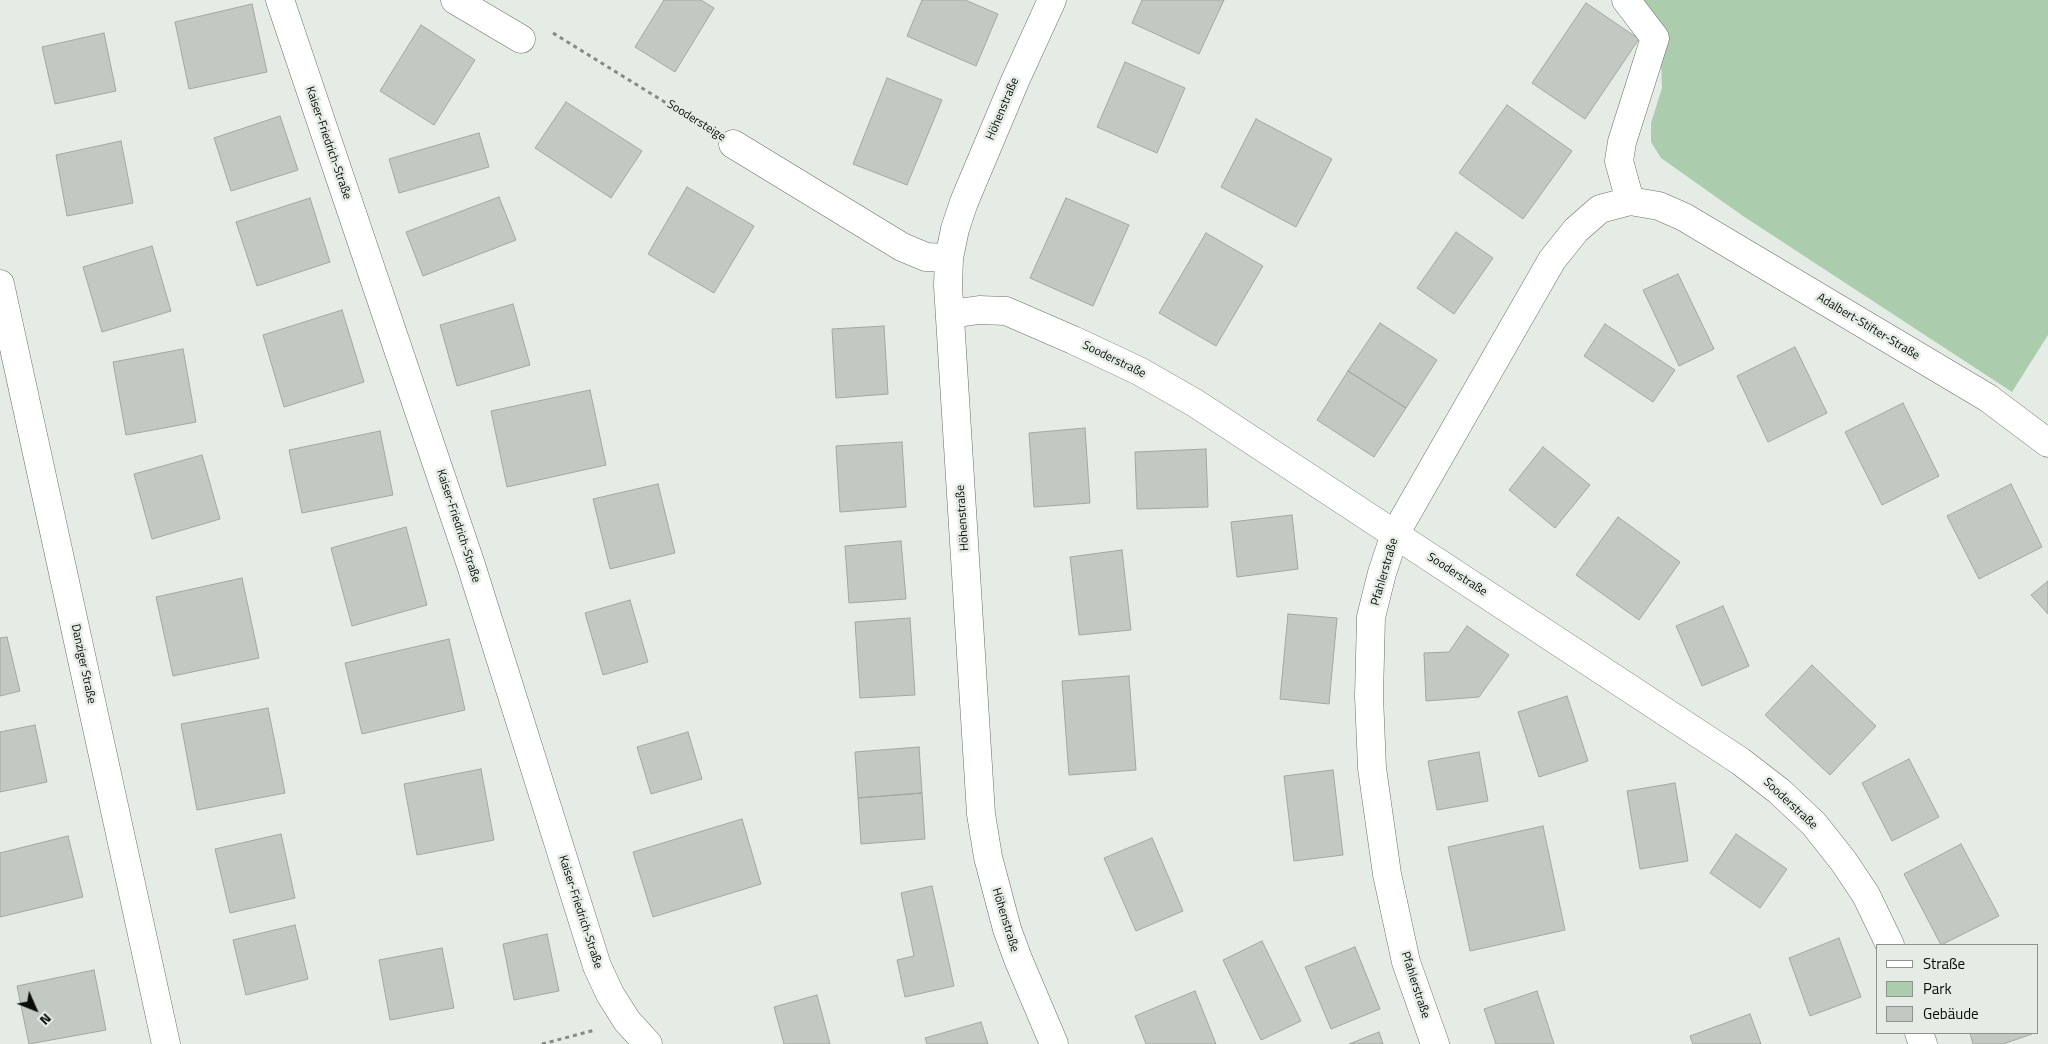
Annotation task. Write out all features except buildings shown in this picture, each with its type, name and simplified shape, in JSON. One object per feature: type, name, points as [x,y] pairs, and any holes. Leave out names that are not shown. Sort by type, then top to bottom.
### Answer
[{"type":"street","name":"Kaiser-Friedrich-Straße","points":[[280,0],[471,565],[583,925],[600,973],[610,994],[627,1021],[648,1044]]},
{"type":"street","points":[[455,0],[521,39]]},
{"type":"street","name":"Höhenstraße","points":[[1052,0],[1015,81],[964,202],[949,258],[948,286],[981,814],[988,857],[1007,929],[1054,1044]]},
{"type":"street","points":[[1626,0],[1655,38],[1622,142],[1619,161],[1630,201]]},
{"type":"street","name":"Soodersteige","points":[[733,144],[902,248],[926,257],[949,258]]},
{"type":"street","name":"Pfahlerstraße","points":[[1435,1044],[1406,962],[1387,874],[1372,768],[1369,696],[1372,617],[1382,573],[1395,534],[1552,260],[1576,230],[1600,209],[1630,201],[1659,206],[1684,217]]},
{"type":"street","name":"Adalbert-Stifter-Straße","points":[[1684,217],[1988,398],[2048,443]]},
{"type":"street","name":"Danziger Straße","points":[[0,284],[166,1044]]},
{"type":"street","name":"Sooderstraße","points":[[951,314],[979,310],[1006,311],[1139,371],[1226,422],[1732,756],[1778,791],[1814,824],[1844,862],[1866,895],[1890,944]]},
{"type":"path","name":"Soodersteige","points":[[521,39],[533,21],[733,144]]},
{"type":"path","points":[[542,1044],[627,1021]]},
{"type":"green space","points":[[1636,0],[2048,0],[2048,335],[2012,392],[1743,216],[1661,158],[1651,142],[1651,123],[1662,88],[1661,60]]}]
